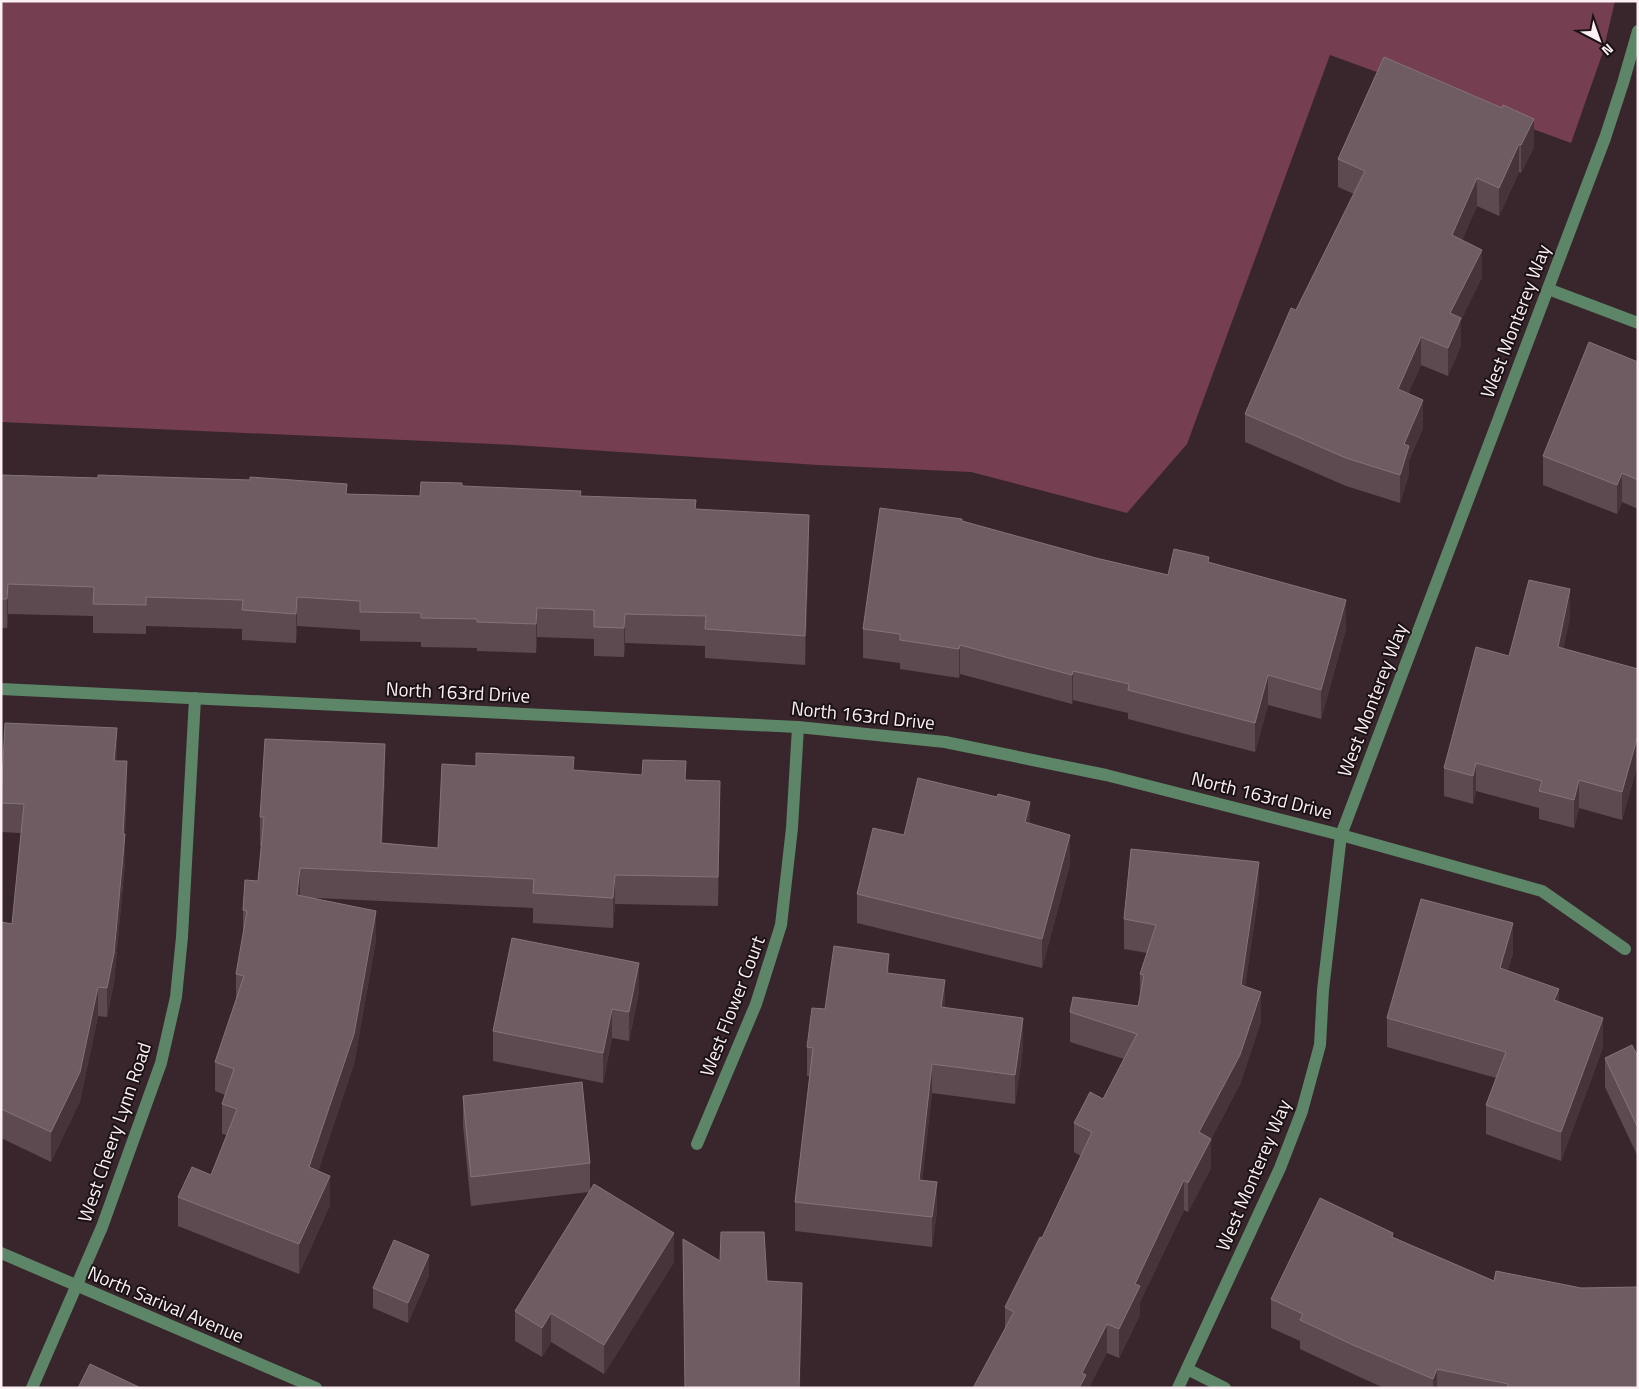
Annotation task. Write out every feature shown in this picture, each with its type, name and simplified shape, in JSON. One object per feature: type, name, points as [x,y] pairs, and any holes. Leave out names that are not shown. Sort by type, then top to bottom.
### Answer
[{"type":"street","name":"West Monterey Way","points":[[1178,1388],[1280,1168],[1302,1111],[1320,1045],[1323,990],[1341,835],[1605,138],[1638,31]]},
{"type":"street","points":[[1548,289],[1638,323]]},
{"type":"street","name":"North 163rd Drive","points":[[1,689],[798,727],[945,742],[1106,774],[1542,890],[1624,949]]},
{"type":"street","name":"West Cheery Lynn Road","points":[[32,1388],[102,1227],[162,1063],[176,997],[182,936],[195,698]]},
{"type":"street","name":"West Flower Court","points":[[697,1144],[756,1004],[781,925],[792,828],[798,727]]},
{"type":"street","name":"North Sarival Avenue","points":[[1,1253],[316,1388]]},
{"type":"street","points":[[1187,1369],[1225,1388]]},
{"type":"shaded area","points":[[1,1],[1615,1],[1603,52],[1571,143],[1330,55],[1187,444],[1127,513],[971,472],[818,465],[514,445],[1,422]]},
{"type":"building","points":[[1384,57],[1502,108],[1503,105],[1534,119],[1521,145],[1519,144],[1499,188],[1477,178],[1452,235],[1482,250],[1450,313],[1461,318],[1448,348],[1421,337],[1398,389],[1423,400],[1404,444],[1409,446],[1400,475],[1346,458],[1245,414],[1291,308],[1296,310],[1365,171],[1338,159]]},
{"type":"building","points":[[1589,342],[1638,362],[1638,480],[1622,473],[1617,485],[1543,456]]},
{"type":"building","points":[[1,475],[98,478],[98,475],[250,480],[250,477],[347,484],[346,494],[420,496],[421,482],[462,483],[462,486],[581,491],[580,496],[696,500],[695,509],[809,515],[805,636],[705,629],[706,616],[625,614],[624,628],[594,627],[594,610],[537,608],[536,624],[477,622],[477,619],[421,618],[421,613],[360,612],[360,601],[297,597],[296,614],[242,610],[243,600],[146,597],[146,605],[93,604],[94,587],[8,584],[7,599],[1,599]]},
{"type":"building","points":[[880,508],[962,519],[962,521],[1096,558],[1168,575],[1174,549],[1209,557],[1208,562],[1346,600],[1321,690],[1268,675],[1255,723],[1128,690],[1129,684],[1073,671],[1072,675],[960,645],[959,649],[900,640],[900,634],[863,629]]},
{"type":"building","points":[[1529,580],[1570,589],[1558,647],[1638,669],[1638,735],[1622,792],[1579,780],[1574,800],[1539,791],[1542,781],[1476,763],[1473,776],[1444,768],[1476,647],[1509,656]]},
{"type":"building","points":[[5,723],[117,728],[114,761],[127,761],[123,834],[125,834],[114,953],[107,988],[98,987],[80,1072],[51,1132],[1,1109],[1,922],[12,924],[24,804],[1,803]]},
{"type":"building","points":[[265,739],[385,744],[381,843],[438,848],[442,764],[476,766],[476,753],[574,757],[573,770],[642,775],[643,760],[686,761],[685,780],[720,781],[718,877],[615,875],[613,898],[533,893],[534,879],[300,868],[297,895],[376,911],[354,1034],[309,1167],[330,1176],[299,1244],[178,1197],[192,1167],[211,1175],[237,1109],[222,1104],[234,1069],[215,1062],[244,976],[236,974],[247,911],[243,910],[245,880],[258,881],[264,817],[260,817]]},
{"type":"building","points":[[918,778],[997,797],[998,794],[1030,802],[1025,822],[1070,835],[1042,939],[857,894],[873,828],[904,835]]},
{"type":"building","points":[[1131,849],[1259,862],[1241,985],[1261,992],[1240,1055],[1199,1132],[1211,1139],[1188,1183],[1184,1180],[1135,1284],[1140,1286],[1119,1329],[1107,1324],[1082,1373],[1086,1375],[1079,1388],[973,1388],[1014,1312],[1005,1307],[1040,1237],[1042,1238],[1092,1132],[1074,1123],[1090,1092],[1103,1099],[1137,1034],[1070,1012],[1073,997],[1138,1006],[1144,975],[1140,974],[1156,925],[1124,919]]},
{"type":"building","points":[[1421,899],[1513,923],[1500,968],[1559,989],[1554,1000],[1603,1018],[1561,1132],[1486,1105],[1506,1052],[1387,1018]]},
{"type":"building","points":[[512,938],[639,963],[629,1012],[612,1009],[603,1053],[493,1031]]},
{"type":"building","points":[[834,946],[889,954],[887,973],[945,980],[941,1007],[1023,1018],[1015,1075],[932,1064],[919,1180],[937,1182],[932,1217],[795,1202],[813,1048],[807,1047],[812,1008],[825,1009]]},
{"type":"building","points":[[1632,1045],[1638,1057],[1638,1128],[1605,1058]]},
{"type":"building","points":[[582,1082],[590,1163],[471,1177],[463,1096]]},
{"type":"building","points":[[594,1184],[674,1233],[604,1345],[551,1313],[542,1328],[515,1311]]},
{"type":"building","points":[[1320,1198],[1393,1233],[1392,1237],[1494,1281],[1496,1271],[1581,1288],[1638,1287],[1638,1388],[1507,1388],[1508,1384],[1437,1369],[1433,1379],[1300,1320],[1303,1314],[1271,1299]]},
{"type":"building","points":[[721,1232],[764,1232],[767,1281],[802,1283],[799,1388],[685,1388],[683,1239],[720,1261]]},
{"type":"building","points":[[394,1240],[429,1255],[408,1303],[373,1288]]},
{"type":"building","points":[[90,1364],[141,1388],[78,1388]]}]
